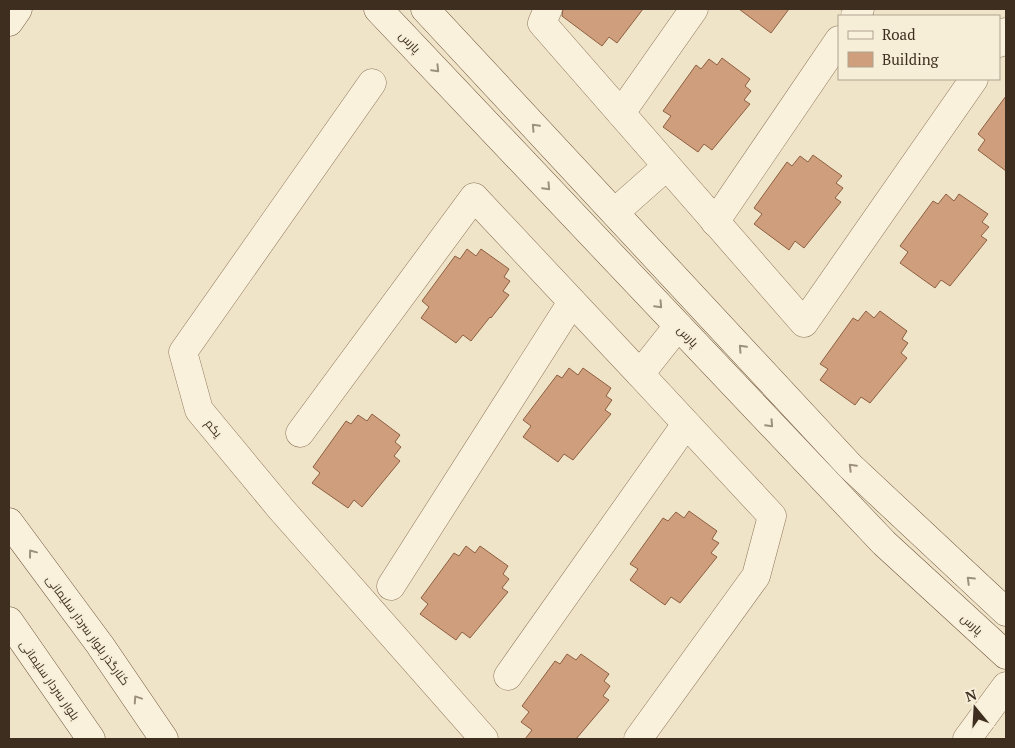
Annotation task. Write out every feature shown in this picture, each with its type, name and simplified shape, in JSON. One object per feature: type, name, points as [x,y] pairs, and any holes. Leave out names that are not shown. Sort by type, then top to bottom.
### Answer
[{"type":"street","points":[[9,22],[18,9]]},
{"type":"street","name":"پارس","points":[[378,9],[884,543],[1006,656]]},
{"type":"street","points":[[425,9],[850,466],[1006,612]]},
{"type":"street","points":[[548,9],[542,23],[804,323],[973,80]]},
{"type":"street","points":[[621,113],[694,9]]},
{"type":"street","points":[[715,222],[838,41]]},
{"type":"street","name":"یکم","points":[[372,83],[183,352],[199,410],[281,509],[484,739]]},
{"type":"street","points":[[614,212],[668,166]]},
{"type":"street","points":[[300,433],[474,197],[772,516],[756,576],[638,739]]},
{"type":"street","points":[[391,586],[572,302]]},
{"type":"street","points":[[640,374],[678,326]]},
{"type":"street","points":[[508,676],[686,424]]},
{"type":"street","name":"کنارگذر بلوار سردار سلیمانی","points":[[9,522],[100,645],[164,739]]},
{"type":"street","name":"بلوار سردار سلیمانی","points":[[9,621],[90,739]]},
{"type":"street","points":[[967,739],[1006,686]]},
{"type":"building","points":[[563,9],[643,9],[617,43],[609,37],[602,46],[562,16]]},
{"type":"building","points":[[739,9],[789,9],[771,33]]},
{"type":"building","points":[[722,58],[750,79],[745,86],[751,91],[744,100],[750,104],[712,150],[704,144],[698,152],[663,127],[671,116],[663,111],[696,65],[701,69],[709,59],[717,65]]},
{"type":"building","points":[[1006,96],[1006,171],[978,150],[985,140],[978,134]]},
{"type":"building","points":[[813,155],[842,176],[836,183],[843,188],[835,198],[841,202],[804,248],[795,241],[789,250],[754,224],[762,214],[754,208],[787,162],[792,166],[800,156],[808,162]]},
{"type":"building","points":[[946,194],[954,201],[959,194],[988,214],[982,222],[989,227],[981,236],[987,240],[950,286],[941,280],[935,288],[900,263],[908,252],[900,246],[933,201],[938,204]]},
{"type":"building","points":[[467,249],[476,256],[481,249],[509,269],[504,277],[510,281],[503,291],[509,295],[471,341],[463,335],[456,343],[421,318],[429,307],[422,301],[455,256],[460,259]]},
{"type":"building","points":[[866,311],[874,318],[880,311],[907,331],[902,339],[908,343],[901,353],[907,358],[870,403],[861,397],[855,405],[820,380],[828,369],[820,364],[853,318],[858,321]]},
{"type":"building","points":[[569,368],[578,375],[583,368],[611,388],[606,396],[612,400],[605,410],[611,414],[573,460],[564,454],[558,462],[523,437],[531,426],[523,420],[557,375],[562,378]]},
{"type":"building","points":[[372,414],[400,435],[395,442],[401,447],[394,456],[400,461],[362,507],[354,500],[348,508],[312,483],[320,473],[313,467],[346,421],[351,424],[358,415],[367,421]]},
{"type":"building","points":[[689,511],[717,531],[712,539],[719,543],[711,553],[717,557],[680,603],[671,597],[665,605],[630,580],[638,569],[630,564],[663,518],[668,521],[676,512],[684,518]]},
{"type":"building","points":[[466,546],[475,553],[480,546],[508,566],[503,574],[509,579],[502,588],[508,592],[470,638],[462,632],[456,640],[420,614],[428,604],[421,598],[454,553],[459,556]]},
{"type":"building","points":[[567,654],[576,660],[581,654],[609,674],[604,681],[610,686],[603,696],[609,700],[576,739],[525,739],[532,730],[521,722],[529,712],[522,706],[555,661],[560,664]]}]
